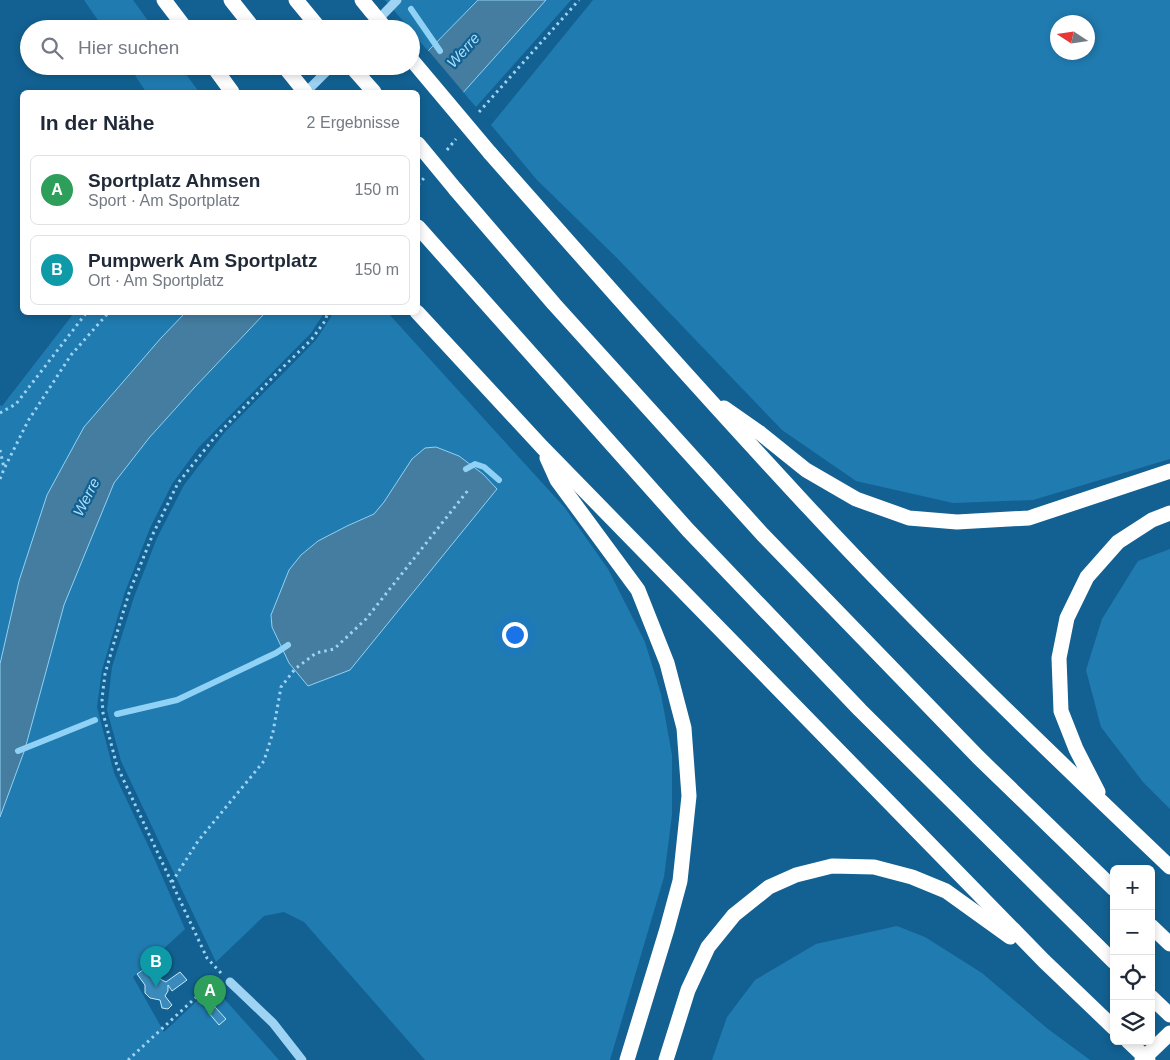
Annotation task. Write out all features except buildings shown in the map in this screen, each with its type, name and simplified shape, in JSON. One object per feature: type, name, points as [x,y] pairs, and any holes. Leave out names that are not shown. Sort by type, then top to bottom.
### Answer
[{"type":"highway","points":[[164,0],[179,20]]},
{"type":"highway","points":[[231,0],[247,20]]},
{"type":"highway","points":[[296,0],[313,20]]},
{"type":"highway","points":[[367,6],[379,20]]},
{"type":"highway","points":[[420,70],[490,153],[702,392],[809,509],[945,648],[1170,867]]},
{"type":"highway","points":[[220,75],[231,90]]},
{"type":"highway","points":[[291,75],[303,90]]},
{"type":"highway","points":[[359,75],[372,90]]},
{"type":"highway","points":[[420,146],[554,304],[763,535],[978,757],[1110,886]]},
{"type":"highway","points":[[420,230],[702,544],[860,710],[1110,958]]},
{"type":"highway","points":[[420,315],[542,447],[1044,961],[1110,1024]]},
{"type":"highway","points":[[702,392],[760,432],[806,470],[856,500],[909,518],[957,522],[1029,518],[1170,471]]},
{"type":"highway","points":[[542,447],[556,480],[638,590],[667,663],[684,728],[689,796],[680,881],[627,1060]]},
{"type":"highway","points":[[1105,805],[1076,749],[1061,711],[1059,658],[1067,618],[1087,577],[1118,542],[1152,520],[1170,513]]},
{"type":"highway","points":[[666,1060],[688,990],[708,947],[734,915],[770,886],[796,875],[832,866],[874,867],[912,876],[946,891],[1044,961]]},
{"type":"highway","points":[[1155,930],[1170,944]]},
{"type":"highway","points":[[1154,1000],[1170,1015]]},
{"type":"highway","points":[[1142,1060],[1170,1033]]},
{"type":"highway","points":[[1132,1045],[1148,1060]]},
{"type":"street","points":[[378,20],[397,0]]},
{"type":"street","points":[[305,90],[322,75]]},
{"type":"street","points":[[230,982],[273,1023],[302,1060]]},
{"type":"path","points":[[474,118],[579,0]]},
{"type":"path","points":[[443,155],[462,132]]},
{"type":"path","points":[[420,182],[424,177]]},
{"type":"path","points":[[0,413],[16,404],[85,315]]},
{"type":"path","points":[[0,479],[28,421],[71,355],[106,315]]},
{"type":"path","points":[[128,1060],[205,989],[230,982],[207,958],[117,766],[102,699],[105,674],[112,646],[129,593],[146,551],[178,483],[215,437],[278,371],[311,340],[325,321],[327,315]]},
{"type":"path","points":[[0,450],[4,469]]},
{"type":"path","points":[[171,882],[198,841],[264,761],[273,732],[280,687],[295,669],[316,654],[334,649],[366,619],[469,488]]},
{"type":"shaded area","points":[[84,0],[133,0],[147,20],[98,20]]},
{"type":"shaded area","points":[[385,0],[478,0],[428,51],[420,42],[420,20],[402,20]]},
{"type":"shaded area","points":[[546,0],[571,0],[476,107],[463,92]]},
{"type":"shaded area","points":[[593,0],[1170,0],[1170,459],[1033,500],[953,503],[856,481],[782,430],[616,257],[537,180],[491,125]]},
{"type":"shaded area","points":[[135,75],[187,75],[198,90],[145,90]]},
{"type":"shaded area","points":[[72,315],[184,315],[161,338],[47,495],[19,581],[0,664],[0,405],[2,406]]},
{"type":"shaded area","points":[[263,315],[323,315],[311,333],[199,447],[172,484],[150,528],[125,592],[102,670],[97,707],[114,773],[185,929],[133,977],[164,1032],[199,999],[219,993],[279,1060],[0,1060],[0,817],[25,749],[64,605],[114,483],[149,438]]},
{"type":"shaded area","points":[[332,315],[390,315],[565,508],[608,569],[645,642],[661,694],[672,755],[672,815],[664,877],[610,1060],[425,1060],[304,922],[284,912],[264,916],[216,962],[121,761],[107,710],[112,667],[134,597],[157,538],[184,485],[225,432],[316,340]],"holes":[[[436,447],[459,456],[483,474],[308,686],[289,663],[272,627],[271,615],[301,555],[318,541],[374,514]]]},
{"type":"shaded area","points":[[1170,549],[1170,809],[1143,782],[1101,727],[1086,670],[1102,619],[1138,561]]},
{"type":"shaded area","points":[[897,926],[925,937],[982,973],[1048,1029],[1090,1060],[712,1060],[727,1017],[755,980],[816,944]]},
{"type":"water","name":"Werre","points":[[478,0],[546,0],[420,141],[420,90],[393,90],[406,75],[420,75],[420,60]]},
{"type":"water","name":"Werre","points":[[183,315],[263,315],[149,438],[114,483],[64,605],[25,749],[0,817],[0,664],[19,581],[47,495],[84,427]]},
{"type":"water","points":[[436,447],[459,456],[483,474],[497,489],[350,670],[308,686],[289,663],[272,627],[271,615],[289,570],[301,555],[318,541],[374,514],[412,459],[425,448]]},
{"type":"pier","points":[[427,49],[465,94],[420,144],[420,90],[390,90],[403,75],[420,75],[420,57]]},
{"type":"waterway","points":[[411,9],[419,20]]},
{"type":"waterway","points":[[420,22],[440,51]]},
{"type":"waterway","points":[[466,469],[475,464],[484,467],[499,480]]},
{"type":"waterway","points":[[117,714],[177,700],[276,653],[288,645]]},
{"type":"waterway","points":[[18,751],[95,720]]},
{"type":"place","name":"Pumpwerk Am Sportplatz","points":[[156,987]]},
{"type":"place","name":"Sportplatz Ahmsen","points":[[210,1016]]}]
